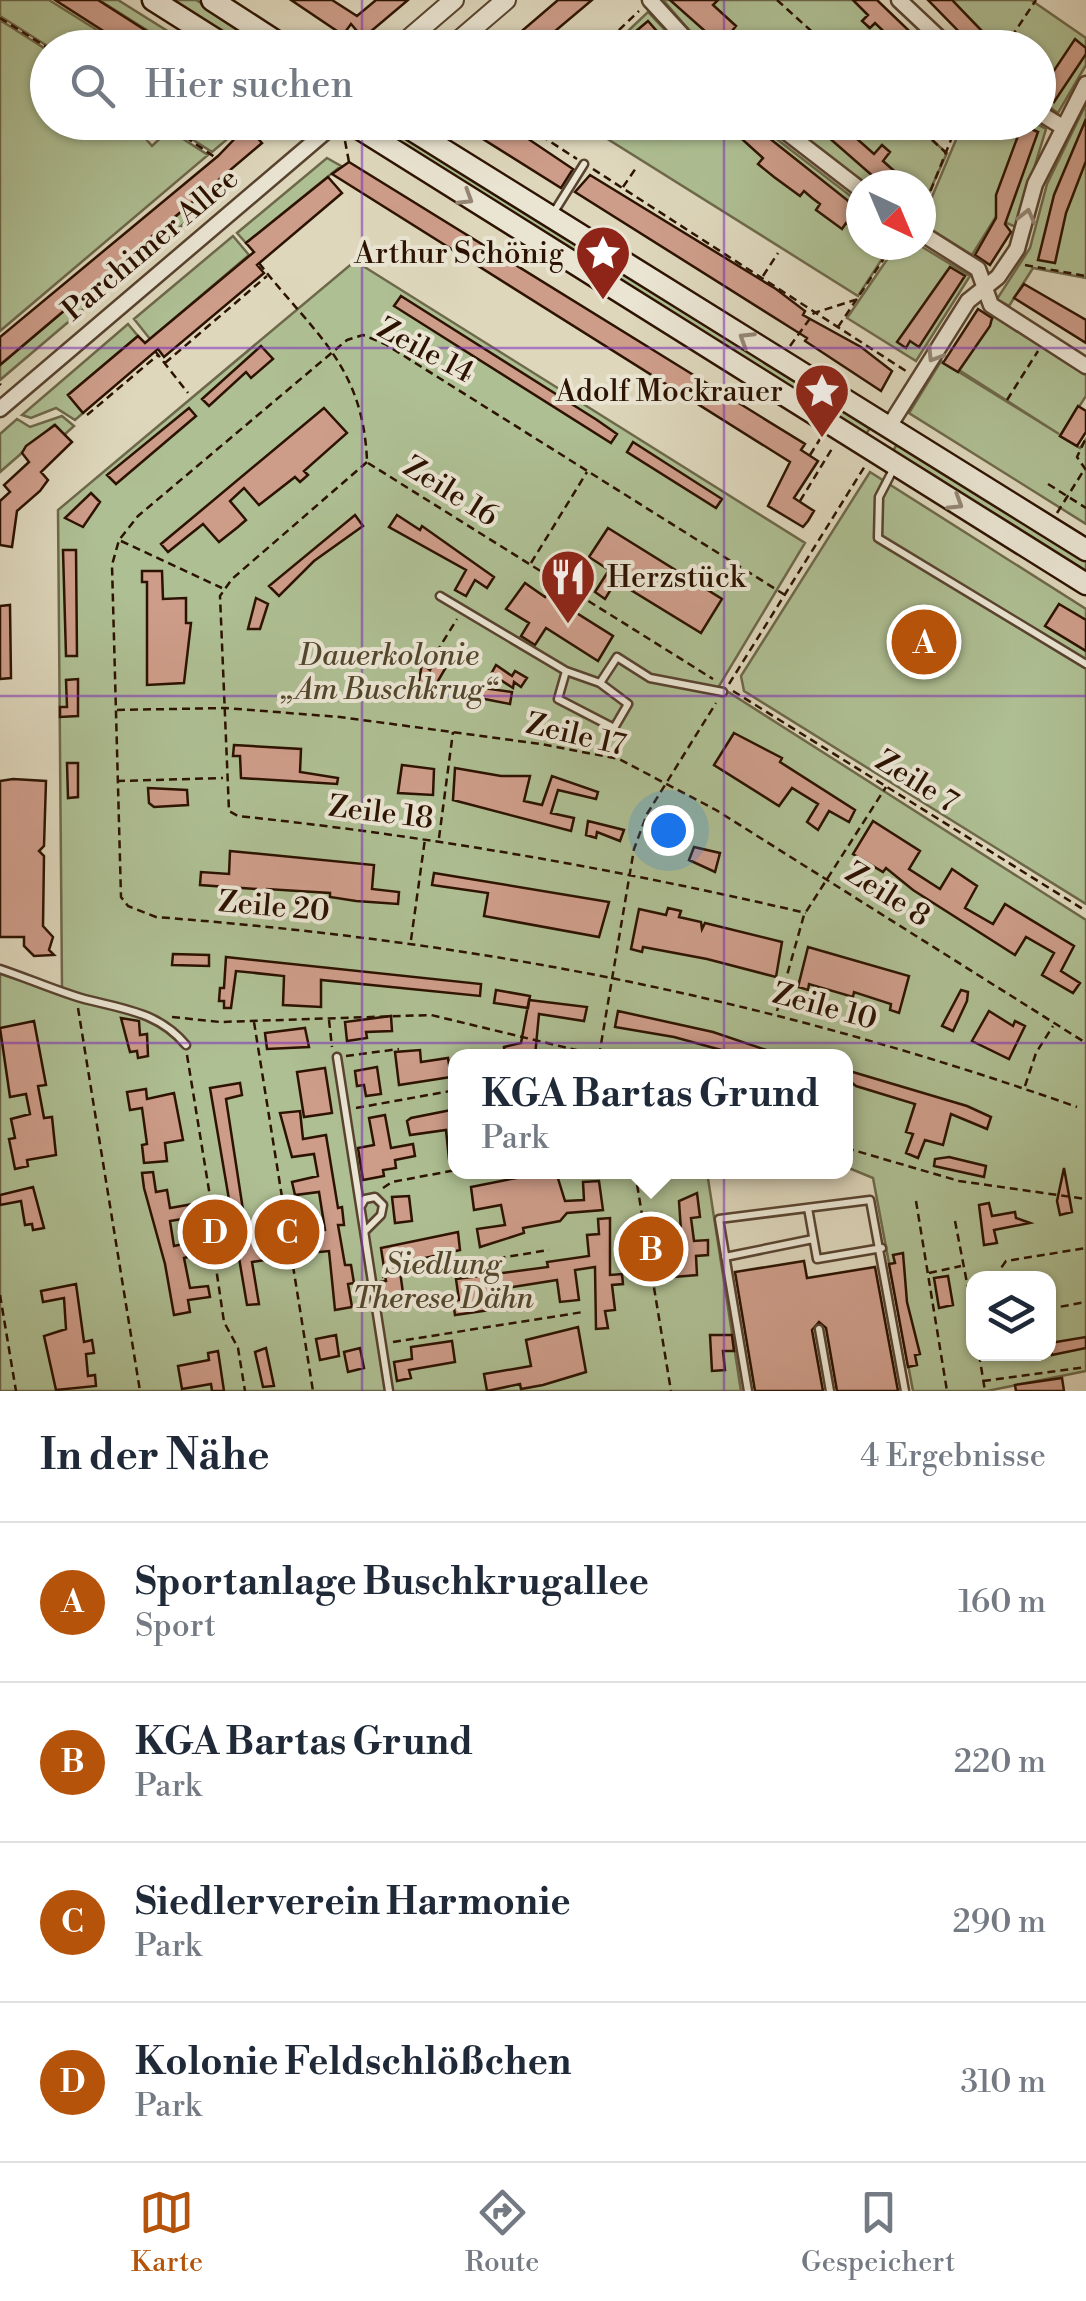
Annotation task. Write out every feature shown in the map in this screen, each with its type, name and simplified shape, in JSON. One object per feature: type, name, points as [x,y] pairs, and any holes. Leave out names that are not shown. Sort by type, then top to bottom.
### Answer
[{"type":"main road","points":[[153,0],[200,30]]},
{"type":"main road","points":[[212,0],[258,30]]},
{"type":"main road","points":[[360,140],[1086,584]]},
{"type":"main road","points":[[428,140],[1086,550]]},
{"type":"main road","points":[[874,452],[888,428]]},
{"type":"street","points":[[419,30],[454,0]]},
{"type":"street","points":[[471,30],[506,0]]},
{"type":"street","points":[[899,0],[931,30]]},
{"type":"street","points":[[650,1],[677,30]]},
{"type":"street","points":[[1056,139],[1086,84]]},
{"type":"street","points":[[1056,123],[1061,126]]},
{"type":"street","name":"Parchimer Allee","points":[[0,409],[316,140]]},
{"type":"street","points":[[796,140],[846,178]]},
{"type":"street","points":[[888,428],[968,301],[1009,262],[1056,140]]},
{"type":"street","points":[[936,242],[978,269],[991,305],[1086,366]]},
{"type":"lane","points":[[550,218],[584,164]]},
{"type":"lane","points":[[896,466],[879,497],[878,538],[1086,664]]},
{"type":"lane","points":[[440,596],[566,671],[600,683],[628,704],[614,728],[558,699],[566,671]]},
{"type":"lane","points":[[600,683],[617,658],[650,678],[725,690]]},
{"type":"lane","points":[[0,969],[152,1017],[186,1045]]},
{"type":"lane","points":[[337,1057],[389,1391]]},
{"type":"lane","points":[[359,1208],[366,1199],[375,1197],[383,1205],[381,1215],[364,1232]]},
{"type":"lane","points":[[748,1391],[719,1218],[870,1200],[882,1248],[905,1391]]},
{"type":"lane","points":[[808,1208],[817,1258],[882,1248]]},
{"type":"lane","points":[[725,1257],[814,1239]]},
{"type":"lane","points":[[820,1329],[830,1391]]},
{"type":"path","points":[[777,0],[810,30]]},
{"type":"path","points":[[1016,30],[1036,0]]},
{"type":"path","points":[[619,30],[650,1]]},
{"type":"path","points":[[0,18],[30,37]]},
{"type":"path","points":[[190,140],[216,158]]},
{"type":"path","points":[[348,140],[350,162]]},
{"type":"path","points":[[548,140],[763,276],[918,381]]},
{"type":"path","points":[[932,140],[946,153]]},
{"type":"path","points":[[936,178],[951,140]]},
{"type":"path","points":[[623,188],[636,168]]},
{"type":"path","points":[[763,276],[778,253]]},
{"type":"path","points":[[838,327],[883,260]]},
{"type":"path","points":[[1009,262],[1086,276]]},
{"type":"path","points":[[259,263],[345,366],[358,403],[367,462]]},
{"type":"path","points":[[165,363],[268,275]]},
{"type":"path","points":[[780,360],[806,318],[855,300]]},
{"type":"path","name":"Zeile 14","points":[[120,540],[138,516],[332,349],[363,335],[373,337],[784,595]]},
{"type":"path","points":[[1006,400],[1045,340]]},
{"type":"path","points":[[86,416],[157,353],[188,393]]},
{"type":"path","points":[[810,455],[821,437]]},
{"type":"path","points":[[1048,526],[1085,470],[1078,450],[1086,438]]},
{"type":"path","points":[[800,502],[834,446]]},
{"type":"path","points":[[601,1049],[631,872],[647,814],[874,452]]},
{"type":"path","name":"Zeile 16","points":[[224,589],[367,462],[725,690]]},
{"type":"path","points":[[530,564],[588,472]]},
{"type":"path","points":[[1048,484],[1086,508]]},
{"type":"path","points":[[116,710],[112,565],[120,540],[224,589],[220,596],[224,708]]},
{"type":"path","points":[[436,653],[463,609]]},
{"type":"path","name":"Zeile 7","points":[[725,690],[887,785],[1086,912]]},
{"type":"path","name":"Zeile 17","points":[[116,710],[224,708],[453,732],[619,760],[666,783]]},
{"type":"path","name":"Zeile 18","points":[[224,708],[224,778],[229,811],[238,816],[438,839],[631,872],[806,913]]},
{"type":"path","name":"Zeile 20","points":[[116,710],[118,885],[128,906],[142,914],[411,941],[615,975]]},
{"type":"path","points":[[438,839],[453,732]]},
{"type":"path","points":[[117,781],[224,778]]},
{"type":"path","name":"Zeile 8","points":[[666,783],[1086,1043]]},
{"type":"path","points":[[777,1013],[806,913],[887,785]]},
{"type":"path","points":[[411,941],[425,837]]},
{"type":"path","name":"Zeile 10","points":[[615,975],[777,1013],[1077,1106]]},
{"type":"path","points":[[77,996],[140,1391]]},
{"type":"path","points":[[167,1017],[254,1021],[431,1015],[571,1049]]},
{"type":"path","points":[[328,1018],[337,1057],[399,1049]]},
{"type":"path","points":[[254,1021],[312,1391]]},
{"type":"path","points":[[1024,1088],[1036,1053],[1054,1024]]},
{"type":"path","points":[[186,1045],[214,1221],[214,1254],[224,1322],[238,1348],[245,1391]]},
{"type":"path","points":[[345,1110],[448,1091]]},
{"type":"path","points":[[853,1150],[959,1180],[1086,1199]]},
{"type":"path","points":[[357,1194],[380,1190],[392,1182],[448,1172]]},
{"type":"path","points":[[636,1179],[671,1391]]},
{"type":"path","points":[[916,1201],[947,1391]]},
{"type":"path","points":[[955,1221],[966,1278]]},
{"type":"path","points":[[999,1271],[1006,1261],[1086,1248]]},
{"type":"path","points":[[371,1279],[550,1250]]},
{"type":"path","points":[[928,1273],[962,1266]]},
{"type":"path","points":[[0,1295],[16,1391]]},
{"type":"path","points":[[1056,1308],[1086,1302]]},
{"type":"path","points":[[382,1344],[583,1312]]},
{"type":"path","points":[[980,1361],[985,1391]]},
{"type":"path","points":[[983,1381],[1086,1368]]},
{"type":"green space","points":[[0,0],[49,0],[97,30],[30,30],[30,35],[0,16]]},
{"type":"green space","points":[[99,0],[118,0],[166,30],[147,30]]},
{"type":"green space","points":[[169,0],[196,0],[245,30],[217,30]]},
{"type":"green space","points":[[663,0],[853,0],[868,15],[863,21],[869,28],[876,23],[883,30],[689,30]]},
{"type":"green space","points":[[952,0],[1031,0],[1086,38],[1086,65],[1058,113],[1056,30],[981,30]]},
{"type":"green space","points":[[648,12],[665,30],[629,30]]},
{"type":"green space","points":[[0,20],[30,39],[30,140],[147,140],[152,146],[158,140],[185,140],[208,155],[0,331]]},
{"type":"green space","points":[[1086,104],[1086,278],[1033,268],[1009,306],[997,299],[1030,248],[1047,184]]},
{"type":"green space","points":[[193,140],[226,140],[212,152]]},
{"type":"green space","points":[[391,140],[410,140],[492,186],[872,425],[864,437]]},
{"type":"green space","points":[[609,140],[778,140],[846,192],[846,260],[881,260],[858,296]]},
{"type":"green space","points":[[808,140],[932,140],[947,153],[936,177],[936,170],[846,170]]},
{"type":"green space","points":[[956,140],[1043,140],[1016,227],[995,218],[972,255],[936,232],[936,187]]},
{"type":"green space","points":[[327,158],[341,166],[246,243],[237,233]]},
{"type":"green space","points":[[226,174],[233,182],[0,380],[0,356],[7,359]]},
{"type":"green space","points":[[233,236],[249,255],[150,339],[134,319]]},
{"type":"green space","points":[[936,255],[970,276],[916,361],[847,318],[887,260],[936,260]]},
{"type":"green space","name":"Dauerkolonie „Am Buschkrug“","points":[[355,261],[805,543],[719,686],[1086,920],[1086,1371],[987,1391],[913,1391],[873,1178],[853,1170],[853,1049],[448,1049],[448,1179],[708,1179],[741,1391],[0,1391],[0,974],[61,994],[58,510]]},
{"type":"green space","points":[[994,316],[1086,375],[1086,396],[1060,436],[1080,448],[1086,439],[1086,524],[909,413],[941,361],[1059,434],[959,370]]},
{"type":"green space","points":[[128,324],[138,336],[68,395],[83,413],[75,420],[56,408],[31,418],[22,415]]},
{"type":"green space","points":[[62,416],[74,426],[64,435],[54,425],[0,472],[0,434],[17,419],[30,427]]},
{"type":"green space","points":[[899,441],[1086,559],[1086,577],[891,454]]},
{"type":"green space","points":[[870,472],[1086,609],[1086,904],[744,691],[741,676]]},
{"type":"building","points":[[55,0],[98,0],[145,30],[102,30]]},
{"type":"building","points":[[291,0],[332,0],[357,16],[376,0],[408,0],[372,30],[356,30],[351,24],[347,30],[336,30]]},
{"type":"building","points":[[558,0],[592,0],[556,30],[523,30]]},
{"type":"building","points":[[670,0],[718,0],[713,5],[736,26],[733,30],[704,30]]},
{"type":"building","points":[[853,0],[877,0],[908,30],[882,30],[875,23],[870,28],[862,21],[868,15]]},
{"type":"building","points":[[928,0],[952,0],[981,30],[957,30]]},
{"type":"building","points":[[648,21],[656,30],[637,30]]},
{"type":"building","points":[[1075,39],[1086,48],[1086,54],[1056,99],[1056,68]]},
{"type":"building","points":[[1086,119],[1086,161],[1066,213],[1055,263],[1038,260],[1054,195]]},
{"type":"building","points":[[233,140],[262,143],[0,365],[0,337]]},
{"type":"building","points":[[485,140],[530,140],[573,169],[561,188]]},
{"type":"building","points":[[743,140],[772,140],[846,199],[846,223],[842,229],[816,210],[820,204],[804,191],[800,196],[758,164],[763,158]]},
{"type":"building","points":[[832,140],[858,140],[874,154],[882,145],[890,152],[883,161],[893,170],[866,170]]},
{"type":"building","points":[[1016,140],[1035,140],[1005,224],[1011,232],[990,265],[975,255],[996,218],[996,195]]},
{"type":"building","points":[[349,162],[805,444],[801,450],[818,461],[794,498],[814,511],[808,521],[803,527],[768,506],[790,462],[332,174]]},
{"type":"building","points":[[590,175],[776,289],[805,311],[803,315],[861,347],[892,371],[881,391],[805,341],[807,338],[575,192]]},
{"type":"building","points":[[328,177],[342,193],[257,265],[264,273],[164,357],[158,349],[83,413],[68,395],[138,336],[145,343],[254,252],[246,243]]},
{"type":"building","points":[[950,267],[965,276],[919,347],[910,341],[906,348],[897,342]]},
{"type":"building","points":[[1024,284],[1086,320],[1086,343],[1014,298]]},
{"type":"building","points":[[401,296],[617,434],[611,443],[394,306]]},
{"type":"building","points":[[978,309],[992,318],[990,326],[958,372],[943,363]]},
{"type":"building","points":[[261,346],[273,359],[251,378],[246,372],[209,406],[202,399]]},
{"type":"building","points":[[1078,406],[1086,411],[1086,432],[1077,446],[1060,436]]},
{"type":"building","points":[[189,408],[196,416],[116,484],[107,475]]},
{"type":"building","points":[[324,408],[347,433],[304,471],[308,475],[300,482],[295,477],[259,505],[244,488],[230,501],[246,520],[238,527],[219,542],[203,524],[168,552],[161,544]]},
{"type":"building","points":[[55,425],[72,442],[41,472],[48,480],[17,511],[12,547],[0,545],[0,501],[10,492],[4,485],[29,462],[22,453],[26,446]]},
{"type":"building","points":[[633,442],[722,499],[716,508],[627,452]]},
{"type":"building","points":[[91,493],[100,502],[83,527],[65,518]]},
{"type":"building","points":[[355,515],[363,526],[314,561],[279,596],[269,586]]},
{"type":"building","points":[[397,515],[420,530],[422,526],[494,577],[487,588],[475,580],[466,596],[455,590],[466,570],[389,527]]},
{"type":"building","points":[[608,528],[722,599],[701,633],[616,581],[605,599],[595,592],[609,570],[589,557]]},
{"type":"building","points":[[63,550],[76,550],[77,656],[66,656]]},
{"type":"building","points":[[142,571],[162,571],[163,599],[186,598],[186,623],[191,623],[184,683],[147,685],[147,582],[142,582]]},
{"type":"building","points":[[525,583],[545,597],[554,584],[562,589],[556,600],[613,636],[598,661],[546,628],[535,645],[521,636],[529,623],[506,609]]},
{"type":"building","points":[[256,598],[268,604],[260,629],[248,629]]},
{"type":"building","points":[[1059,604],[1086,620],[1086,651],[1045,626]]},
{"type":"building","points":[[10,605],[11,678],[0,679],[0,606]]},
{"type":"building","points":[[434,662],[445,669],[431,693],[417,692],[422,664],[430,670]]},
{"type":"building","points":[[496,665],[512,676],[515,671],[527,678],[521,687],[514,682],[513,688],[491,674]]},
{"type":"building","points":[[78,679],[78,716],[60,717],[60,707],[67,707],[66,680]]},
{"type":"building","points":[[476,687],[512,692],[510,704],[474,697]]},
{"type":"building","points":[[734,733],[782,758],[780,762],[855,810],[849,822],[829,811],[818,830],[807,822],[818,804],[792,788],[779,806],[714,765]]},
{"type":"building","points":[[234,745],[301,749],[300,772],[338,778],[337,784],[241,778],[240,756],[233,756]]},
{"type":"building","points":[[67,763],[78,763],[78,797],[68,798]]},
{"type":"building","points":[[402,765],[434,769],[433,795],[398,793]]},
{"type":"building","points":[[455,768],[501,776],[530,776],[524,801],[542,805],[552,776],[598,792],[596,799],[558,790],[551,813],[574,818],[571,831],[453,800]]},
{"type":"building","points":[[0,781],[46,781],[44,846],[39,851],[44,856],[43,926],[53,937],[49,950],[54,955],[34,956],[24,946],[24,937],[0,937]]},
{"type":"building","points":[[148,788],[187,790],[188,805],[154,807],[149,803]]},
{"type":"building","points":[[588,821],[624,830],[620,841],[597,832],[596,838],[586,835]]},
{"type":"building","points":[[873,821],[920,851],[909,869],[940,889],[952,869],[977,886],[965,908],[993,924],[1005,904],[1074,946],[1061,971],[1080,983],[1073,993],[1042,975],[1054,953],[1026,937],[1015,955],[913,890],[886,868],[883,872],[853,854]]},
{"type":"building","points":[[694,847],[720,853],[715,872],[689,860]]},
{"type":"building","points":[[230,851],[374,865],[372,889],[399,892],[398,904],[330,897],[330,893],[267,889],[267,895],[256,894],[256,889],[200,885],[201,872],[229,874]]},
{"type":"building","points":[[434,873],[609,902],[599,937],[484,916],[488,893],[432,885]]},
{"type":"building","points":[[668,908],[681,911],[679,917],[701,922],[702,929],[705,923],[782,942],[776,977],[707,959],[643,947],[642,952],[631,949],[639,909],[666,915]]},
{"type":"building","points":[[808,947],[909,976],[899,1013],[890,1010],[891,1004],[854,992],[853,997],[809,984],[808,990],[798,987]]},
{"type":"building","points":[[173,954],[209,955],[209,966],[172,965]]},
{"type":"building","points":[[226,957],[481,984],[480,996],[321,980],[321,1007],[283,1005],[284,976],[236,971],[231,1008],[224,1008],[224,1001],[219,1001]]},
{"type":"building","points":[[496,990],[530,996],[528,1008],[494,1003]]},
{"type":"building","points":[[961,990],[968,992],[967,1001],[953,1031],[942,1026]]},
{"type":"building","points":[[529,1000],[587,1007],[584,1021],[539,1014],[536,1049],[504,1049],[521,1043]]},
{"type":"building","points":[[618,1011],[713,1032],[763,1049],[718,1049],[615,1027]]},
{"type":"building","points":[[989,1011],[1013,1026],[1015,1021],[1025,1026],[1009,1059],[972,1041]]},
{"type":"building","points":[[391,1016],[392,1031],[366,1032],[367,1038],[347,1041],[345,1022]]},
{"type":"building","points":[[121,1018],[139,1021],[140,1035],[147,1034],[148,1056],[138,1058],[137,1051],[130,1052]]},
{"type":"building","points":[[34,1021],[46,1085],[38,1086],[44,1118],[52,1117],[56,1155],[27,1160],[28,1166],[15,1169],[9,1139],[15,1138],[11,1119],[30,1114],[26,1094],[10,1097],[0,1028]]},
{"type":"building","points":[[305,1028],[309,1047],[267,1049],[265,1033]]},
{"type":"building","points":[[420,1050],[421,1062],[448,1058],[448,1077],[399,1085],[395,1052]]},
{"type":"building","points":[[377,1067],[381,1094],[366,1096],[364,1085],[357,1086],[355,1071]]},
{"type":"building","points":[[325,1068],[332,1113],[304,1117],[297,1072]]},
{"type":"building","points":[[853,1072],[967,1106],[991,1117],[987,1129],[951,1114],[943,1145],[925,1140],[918,1158],[906,1153],[913,1134],[906,1132],[915,1104],[856,1086]]},
{"type":"building","points":[[240,1083],[242,1095],[226,1099],[247,1236],[274,1232],[277,1258],[252,1262],[259,1304],[247,1305],[210,1088]]},
{"type":"building","points":[[146,1089],[147,1099],[174,1093],[183,1140],[165,1143],[167,1161],[144,1163],[142,1145],[147,1144],[142,1108],[130,1110],[127,1092]]},
{"type":"building","points":[[300,1111],[303,1139],[326,1135],[338,1208],[342,1207],[344,1225],[338,1225],[345,1265],[351,1265],[354,1283],[348,1284],[352,1307],[335,1310],[329,1251],[309,1253],[307,1233],[325,1230],[319,1192],[295,1195],[292,1182],[318,1176],[314,1154],[292,1157],[280,1113]]},
{"type":"building","points":[[448,1111],[448,1149],[446,1130],[410,1135],[407,1121]]},
{"type":"building","points":[[385,1115],[391,1148],[413,1144],[415,1156],[395,1160],[396,1168],[383,1170],[384,1176],[363,1180],[358,1148],[374,1145],[369,1118]]},
{"type":"building","points":[[949,1157],[986,1166],[984,1177],[934,1166],[935,1159]]},
{"type":"building","points":[[1064,1168],[1072,1212],[1060,1215],[1057,1201]]},
{"type":"building","points":[[153,1172],[156,1192],[167,1190],[170,1208],[193,1204],[195,1217],[170,1221],[174,1246],[197,1241],[200,1254],[184,1258],[190,1288],[208,1286],[210,1297],[188,1300],[190,1312],[174,1315],[144,1188],[142,1173]]},
{"type":"building","points":[[511,1179],[558,1179],[565,1201],[584,1200],[583,1182],[599,1181],[603,1210],[567,1213],[560,1221],[523,1228],[524,1233],[480,1247],[477,1229],[505,1225],[501,1205],[474,1210],[471,1187]]},
{"type":"building","points":[[33,1187],[44,1228],[33,1230],[32,1224],[25,1225],[21,1201],[0,1205],[0,1195]]},
{"type":"building","points":[[697,1193],[700,1217],[691,1218],[694,1241],[708,1240],[708,1255],[696,1256],[697,1275],[674,1277],[673,1262],[683,1261],[679,1201]]},
{"type":"building","points":[[409,1196],[412,1221],[395,1223],[392,1197]]},
{"type":"building","points":[[989,1203],[992,1216],[1015,1212],[1016,1218],[1030,1223],[994,1230],[997,1243],[984,1245],[979,1205]]},
{"type":"building","points":[[610,1218],[610,1275],[622,1274],[623,1284],[612,1285],[615,1310],[605,1311],[608,1328],[596,1329],[595,1267],[575,1270],[579,1300],[560,1302],[557,1280],[500,1289],[504,1308],[455,1315],[453,1301],[459,1300],[456,1279],[548,1267],[547,1262],[589,1256],[587,1235],[599,1234],[598,1219]]},
{"type":"building","points":[[458,1232],[460,1250],[399,1264],[403,1293],[383,1297],[380,1282],[386,1281],[381,1248]]},
{"type":"building","points":[[903,1253],[907,1302],[920,1354],[915,1355],[917,1365],[908,1367],[889,1264],[895,1263],[893,1255]]},
{"type":"building","points":[[804,1261],[807,1278],[875,1267],[898,1391],[837,1391],[826,1328],[819,1322],[812,1330],[823,1391],[755,1391],[735,1272]]},
{"type":"building","points":[[948,1276],[953,1305],[939,1308],[934,1278]]},
{"type":"building","points":[[76,1284],[84,1342],[92,1340],[94,1353],[86,1354],[88,1376],[95,1375],[96,1386],[56,1390],[44,1336],[66,1329],[64,1298],[43,1302],[41,1291]]},
{"type":"building","points":[[578,1327],[586,1372],[543,1385],[521,1389],[520,1384],[487,1391],[484,1374],[531,1366],[526,1340]]},
{"type":"building","points":[[336,1335],[339,1356],[320,1360],[316,1339]]},
{"type":"building","points":[[710,1335],[732,1335],[734,1351],[723,1351],[725,1370],[712,1371]]},
{"type":"building","points":[[1086,1337],[1086,1348],[1056,1354],[1056,1342]]},
{"type":"building","points":[[452,1341],[455,1362],[409,1370],[411,1378],[397,1381],[394,1362],[412,1359],[411,1347]]},
{"type":"building","points":[[266,1348],[274,1386],[263,1387],[255,1352]]},
{"type":"building","points":[[360,1348],[364,1368],[348,1372],[344,1352]]},
{"type":"building","points":[[218,1351],[224,1391],[212,1391],[211,1384],[182,1389],[178,1366],[209,1360],[208,1353]]},
{"type":"building","points":[[1062,1378],[1064,1391],[1016,1391],[1015,1385]]},
{"type":"place","name":"Arthur Schönig","points":[[603,302]]},
{"type":"place","name":"Adolf Mockrauer","points":[[822,440]]},
{"type":"place","name":"Herzstück","points":[[568,626]]},
{"type":"place","name":"Sportanlage Buschkrugallee","points":[[924,642]]},
{"type":"place","name":"Kolonie Feldschlößchen","points":[[215,1232]]},
{"type":"place","name":"Siedlerverein Harmonie","points":[[287,1232]]},
{"type":"place","name":"KGA Bartas Grund","points":[[651,1249]]},
{"type":"park label","name":"Siedlung Therese Dähn","points":[[443,1281]]}]
